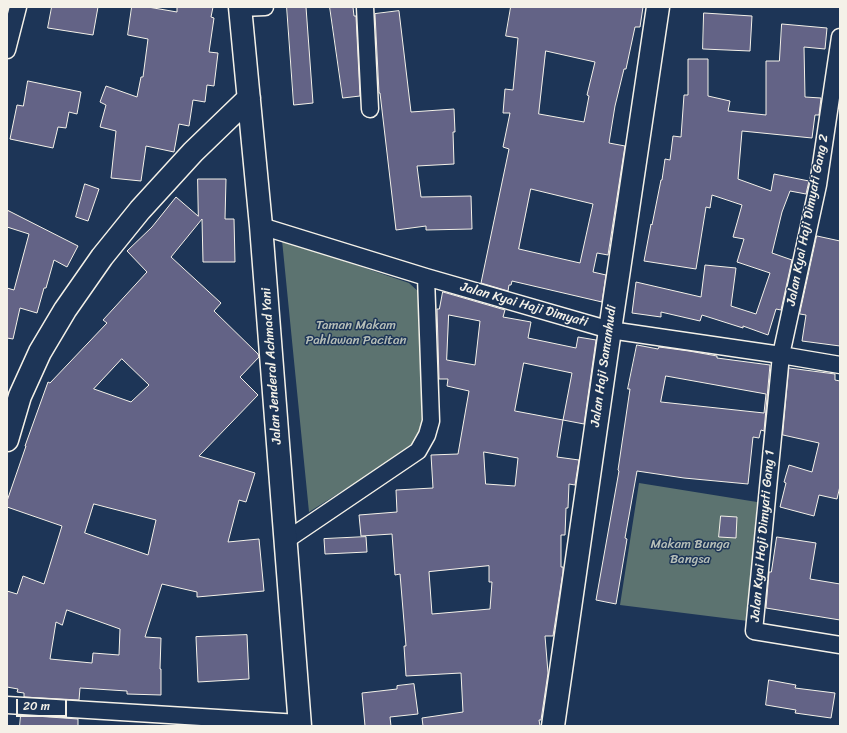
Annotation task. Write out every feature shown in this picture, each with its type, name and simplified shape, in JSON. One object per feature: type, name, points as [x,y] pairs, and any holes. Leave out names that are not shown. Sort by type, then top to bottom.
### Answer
[{"type":"street","points":[[7,50],[18,7]]},
{"type":"street","points":[[240,8],[265,7]]},
{"type":"street","points":[[365,7],[370,109]]},
{"type":"street","name":"Jalan Haji Samanhudi","points":[[552,726],[658,7]]},
{"type":"street","name":"Jalan Jenderal Achmad Yani","points":[[240,8],[262,226],[300,725]]},
{"type":"street","name":"Jalan Kyai Haji Dimyati Gang 2","points":[[781,354],[818,184],[840,37]]},
{"type":"street","points":[[7,440],[20,396],[40,352],[65,310],[102,257],[140,210],[193,152],[248,98]]},
{"type":"street","name":"Jalan Kyai Haji Dimyati","points":[[262,226],[426,277],[610,330],[781,354],[840,365]]},
{"type":"street","points":[[285,541],[418,451],[427,435],[431,421],[426,277]]},
{"type":"street","name":"Jalan Kyai Haji Dimyati Gang 1","points":[[781,354],[754,631],[840,645]]},
{"type":"street","points":[[7,705],[300,725]]},
{"type":"green space","name":"Taman Makam Pahlawan Pacitan","points":[[282,240],[409,283],[420,293],[422,429],[412,447],[309,512]]},
{"type":"green space","name":"Makam Bunga Bangsa","points":[[639,483],[757,502],[748,621],[620,605]]},
{"type":"building","points":[[52,7],[98,7],[93,35],[48,28]]},
{"type":"building","points":[[132,7],[148,7],[177,12],[177,7],[213,7],[211,17],[214,18],[209,52],[218,53],[214,86],[207,85],[205,102],[193,100],[189,126],[179,124],[174,152],[146,146],[141,181],[111,178],[116,131],[100,127],[106,105],[100,102],[106,86],[137,97],[141,77],[143,77],[148,39],[128,35]]},
{"type":"building","points":[[287,7],[306,7],[313,103],[294,105]]},
{"type":"building","points":[[330,7],[353,7],[354,16],[356,16],[360,96],[343,98]]},
{"type":"building","points":[[511,7],[643,7],[640,27],[635,27],[626,69],[624,69],[615,106],[609,143],[625,146],[608,255],[597,253],[593,272],[606,275],[602,302],[512,281],[511,285],[509,285],[508,291],[481,283],[509,149],[503,147],[510,113],[503,113],[505,89],[513,90],[518,38],[506,36]],"holes":[[[546,51],[595,62],[587,95],[589,96],[584,122],[539,114]],[[531,189],[593,204],[580,263],[519,249]]]},
{"type":"building","points":[[399,11],[411,112],[454,109],[454,164],[417,166],[421,197],[471,196],[472,229],[426,230],[426,226],[396,230],[379,93],[375,14]]},
{"type":"building","points":[[704,13],[752,16],[750,51],[703,49]]},
{"type":"building","points":[[782,24],[827,28],[825,49],[804,47],[805,97],[821,98],[819,115],[815,115],[812,138],[742,131],[738,179],[771,191],[774,174],[809,181],[806,194],[790,191],[782,212],[772,253],[792,260],[781,310],[776,309],[768,335],[743,326],[743,328],[702,315],[700,321],[661,312],[661,317],[632,313],[636,282],[701,297],[705,265],[736,268],[731,306],[756,314],[770,273],[737,262],[744,239],[733,237],[742,205],[712,195],[710,208],[706,207],[696,269],[644,261],[662,180],[665,159],[670,160],[673,136],[681,137],[684,95],[688,95],[688,59],[708,59],[708,96],[730,101],[728,111],[766,115],[766,61],[779,61]]},
{"type":"building","points":[[28,81],[81,92],[77,114],[69,112],[66,128],[58,127],[53,148],[10,139],[17,105],[23,106]]},
{"type":"building","points":[[198,179],[226,179],[225,219],[234,219],[235,262],[203,262],[202,219],[171,257],[221,303],[214,311],[258,354],[259,357],[240,377],[258,395],[199,456],[255,473],[246,502],[239,500],[228,542],[259,539],[264,591],[197,597],[197,592],[162,584],[145,637],[161,638],[161,695],[127,694],[127,691],[80,688],[79,700],[24,697],[24,693],[17,692],[18,689],[7,687],[7,591],[17,594],[23,576],[44,584],[62,526],[7,507],[7,501],[48,382],[50,383],[107,323],[103,320],[147,272],[127,251],[152,227],[176,197],[198,216]],"holes":[[[122,359],[149,385],[131,402],[94,389]],[[94,504],[156,520],[148,555],[85,533]],[[67,610],[120,629],[119,655],[93,653],[92,663],[50,659],[56,622],[62,625]]]},
{"type":"building","points":[[85,184],[99,189],[88,221],[76,217]]},
{"type":"building","points":[[7,210],[78,246],[67,267],[54,260],[37,313],[20,308],[13,339],[7,338],[7,288],[14,290],[29,234],[7,227]]},
{"type":"building","points":[[817,236],[840,241],[840,346],[802,341],[806,315],[800,314]]},
{"type":"building","points":[[443,292],[505,310],[503,317],[531,322],[528,338],[576,348],[578,337],[596,340],[584,424],[563,420],[557,457],[579,460],[575,485],[569,484],[565,535],[561,535],[561,567],[563,567],[563,572],[553,636],[545,636],[548,673],[541,720],[539,720],[540,726],[423,726],[422,718],[463,712],[461,673],[406,676],[404,646],[406,646],[400,574],[395,575],[392,534],[361,536],[359,515],[397,512],[396,490],[433,488],[431,455],[458,454],[469,391],[447,386],[448,379],[439,379],[437,309],[439,309]],"holes":[[[449,315],[480,321],[475,365],[447,360]],[[524,363],[572,373],[563,420],[515,411]],[[484,452],[518,458],[515,486],[486,484]],[[489,566],[489,582],[492,582],[490,609],[432,614],[429,572]]]},
{"type":"building","points":[[637,345],[658,349],[659,347],[689,351],[717,356],[717,358],[770,365],[764,431],[761,430],[759,438],[753,437],[748,484],[684,478],[637,471],[625,538],[627,539],[616,604],[596,600],[619,471],[630,389],[628,389]],"holes":[[[666,376],[766,394],[764,413],[661,402]]]},
{"type":"building","points":[[789,368],[835,374],[835,380],[840,381],[840,486],[837,499],[819,495],[814,516],[780,507],[786,483],[784,482],[789,465],[812,472],[819,443],[783,435]]},
{"type":"building","points":[[721,516],[737,517],[736,538],[719,537]]},
{"type":"building","points":[[366,537],[367,552],[325,554],[324,539]]},
{"type":"building","points":[[777,537],[816,543],[810,579],[840,584],[840,620],[766,608],[769,572],[771,572]]},
{"type":"building","points":[[247,635],[249,679],[198,682],[196,637]]},
{"type":"building","points":[[769,680],[796,685],[795,688],[835,693],[831,718],[795,713],[796,710],[766,705]]},
{"type":"building","points":[[414,684],[418,714],[390,717],[391,726],[365,726],[362,693],[397,689],[397,686]]},
{"type":"building","points":[[21,715],[78,719],[78,726],[20,726]]}]
